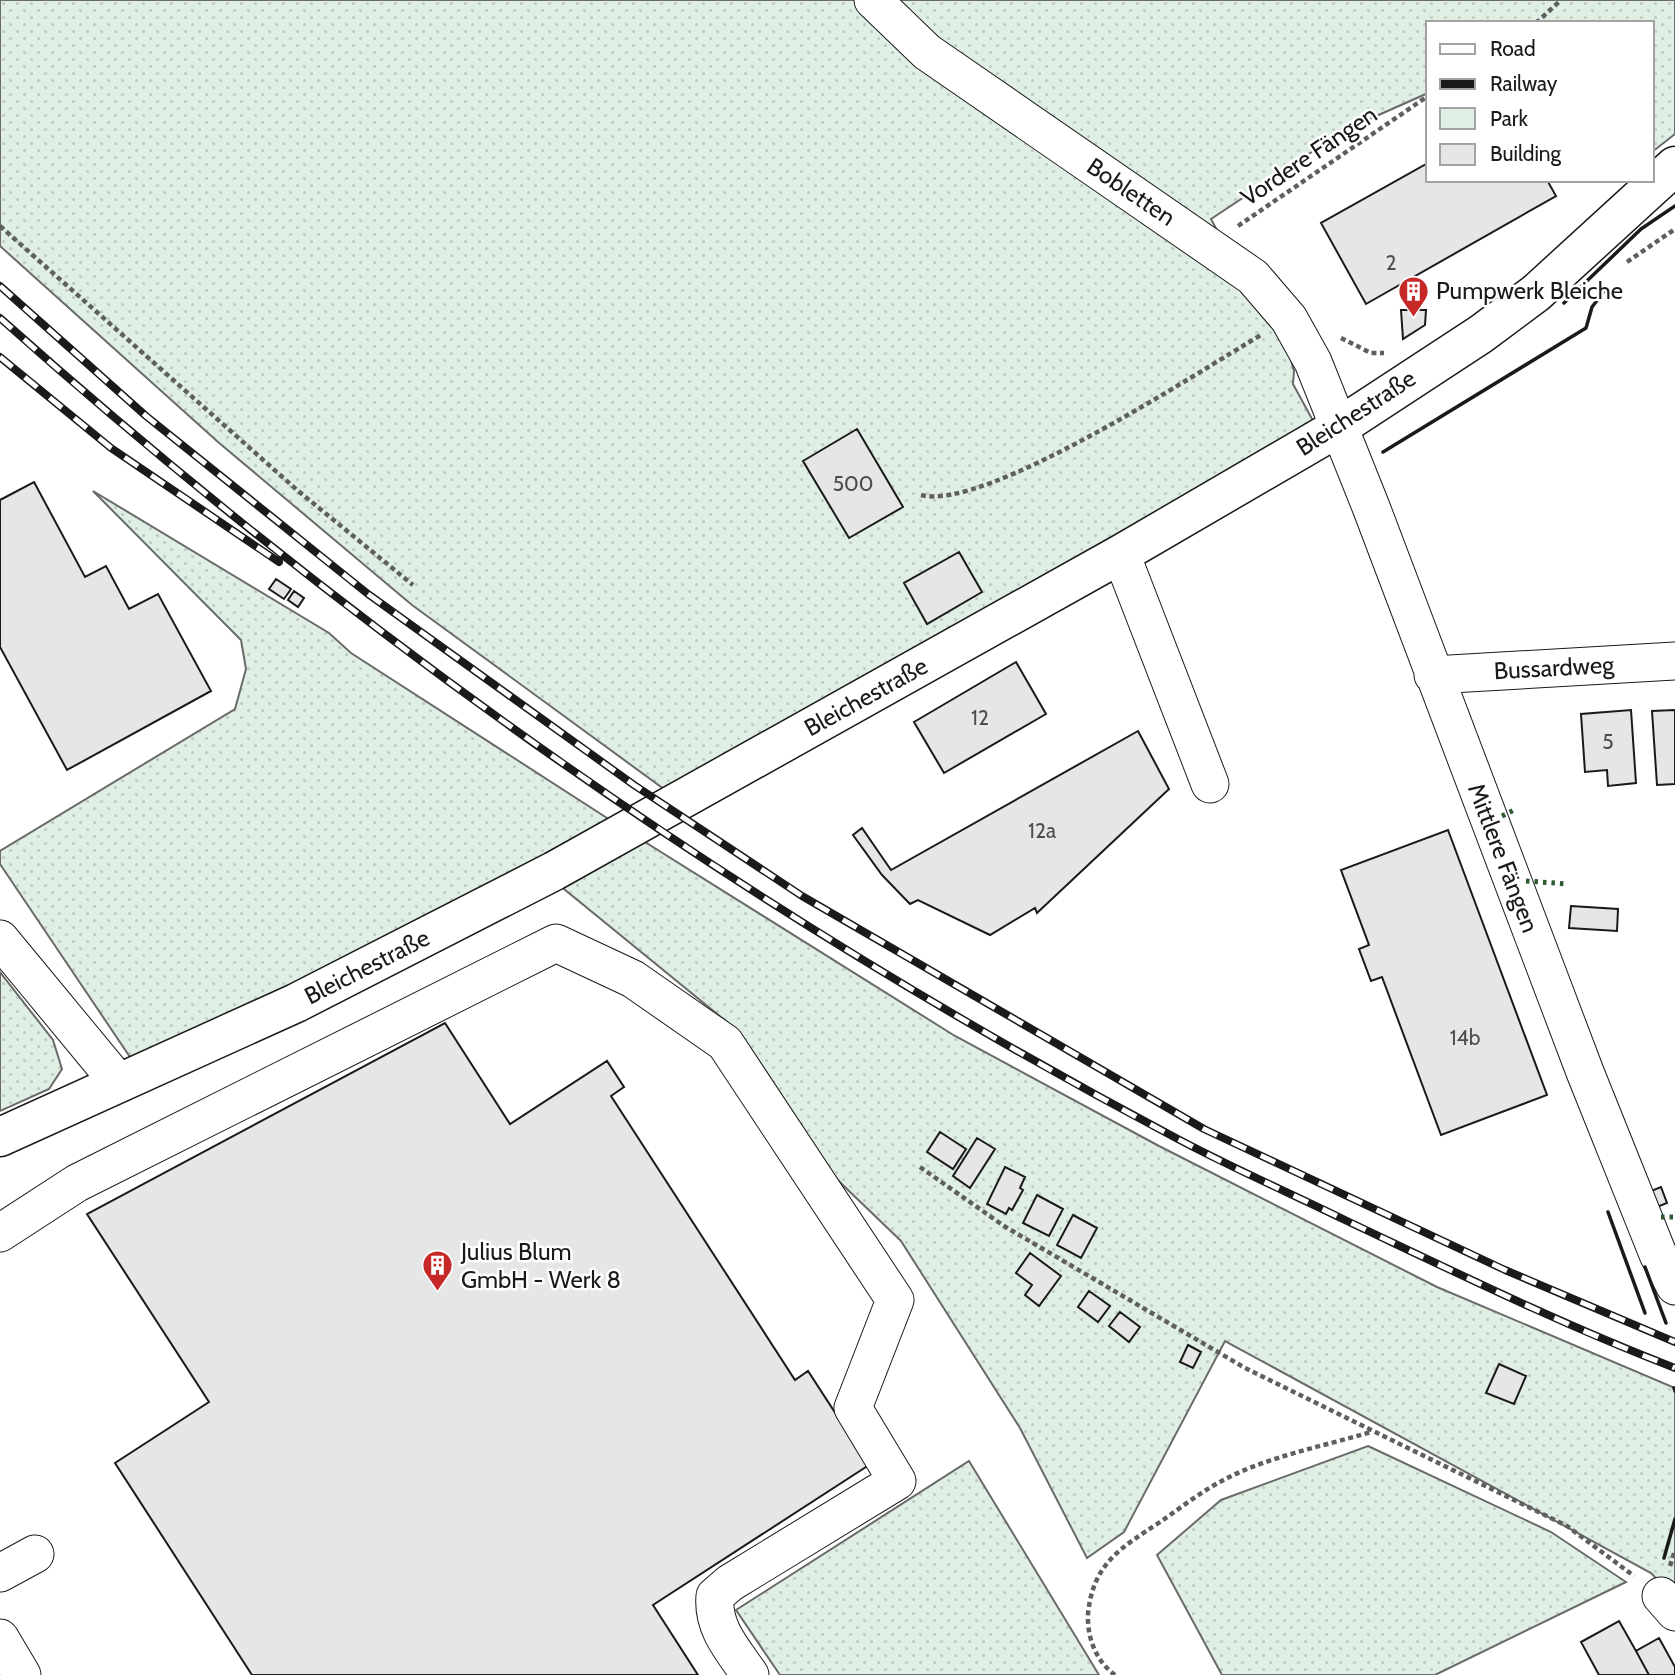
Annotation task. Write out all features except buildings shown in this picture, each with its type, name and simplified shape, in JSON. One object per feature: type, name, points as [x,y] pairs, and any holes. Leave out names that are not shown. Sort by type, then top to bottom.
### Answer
[{"type":"main road","name":"Bleichestraße","points":[[0,1137],[296,1003],[554,871],[1121,554],[1339,427],[1481,334],[1536,292],[1675,166]]},
{"type":"street","name":"Bobletten","points":[[873,0],[927,52],[1254,277],[1289,319],[1313,362],[1339,427]]},
{"type":"street","name":"Mittlere Fängen","points":[[1339,427],[1585,1072],[1658,1254],[1675,1286]]},
{"type":"street","points":[[1121,554],[1210,784]]},
{"type":"street","name":"Bussardweg","points":[[1433,675],[1675,661]]},
{"type":"street","points":[[0,939],[119,1083]]},
{"type":"street","points":[[0,1233],[77,1183],[556,943],[633,979],[725,1043],[895,1300],[853,1408],[897,1481],[730,1583],[715,1596],[713,1614],[719,1630],[750,1675]]},
{"type":"street","points":[[0,1573],[35,1554]]},
{"type":"street","points":[[0,1638],[22,1675]]},
{"type":"path","points":[[1538,21],[1561,0]]},
{"type":"path","name":"Vordere Fängen","points":[[1209,246],[1426,97]]},
{"type":"path","points":[[0,226],[297,489],[413,585]]},
{"type":"path","points":[[921,495],[934,499],[967,492],[1065,451],[1289,319]]},
{"type":"path","points":[[1329,330],[1352,346],[1371,353],[1390,353]]},
{"type":"path","points":[[920,1167],[1004,1226],[1221,1354],[1372,1432],[1567,1527],[1668,1604]]},
{"type":"path","points":[[1115,1675],[1103,1666],[1093,1648],[1088,1624],[1090,1600],[1096,1582],[1112,1555],[1219,1482],[1261,1465],[1372,1432]]},
{"type":"green space","points":[[0,0],[1675,0],[1675,134],[1654,150],[1654,21],[1426,21],[1426,94],[1345,130],[1211,219],[1261,312],[1288,349],[1294,371],[1293,384],[1317,428],[668,792],[412,605],[218,442],[0,246]]},
{"type":"green space","points":[[93,491],[329,633],[351,653],[621,827],[955,1036],[1159,1146],[1437,1287],[1675,1388],[1675,1598],[1651,1573],[1225,1341],[1124,1532],[1087,1558],[1020,1428],[901,1241],[821,1164],[738,1031],[543,872],[134,1063],[0,864],[0,851],[235,709],[246,669],[241,640]]},
{"type":"green space","points":[[0,972],[53,1040],[62,1069],[49,1089],[0,1111]]},
{"type":"green space","points":[[1368,1446],[1551,1532],[1626,1582],[1435,1675],[1222,1675],[1157,1555],[1221,1500]]},
{"type":"green space","points":[[969,1461],[1099,1675],[780,1675],[736,1610]]},
{"type":"railway","points":[[0,286],[146,416],[368,594],[634,785],[802,896],[1204,1129],[1505,1270],[1675,1342]]},
{"type":"railway","points":[[0,318],[136,436],[275,549],[418,659],[563,764],[712,864],[864,960],[1018,1052],[1197,1149],[1510,1298],[1675,1368]]},
{"type":"railway","points":[[0,357],[111,448],[279,562]]},
{"type":"hedge","points":[[1502,816],[1514,810]]},
{"type":"hedge","points":[[1526,881],[1568,884]]},
{"type":"hedge","points":[[1661,1217],[1675,1217]]},
{"type":"wall","points":[[1564,303],[1641,229],[1675,206]]},
{"type":"wall","points":[[1383,452],[1586,328],[1592,307],[1605,290]]},
{"type":"wall","points":[[1608,1212],[1645,1313]]},
{"type":"wall","points":[[1645,1267],[1666,1323]]},
{"type":"wall","points":[[1664,1558],[1675,1519]]},
{"type":"place","name":"Pumpwerk Bleiche","points":[[1413,318]]},
{"type":"place","name":"Julius Blum GmbH - Werk 8","points":[[438,1293]]}]
